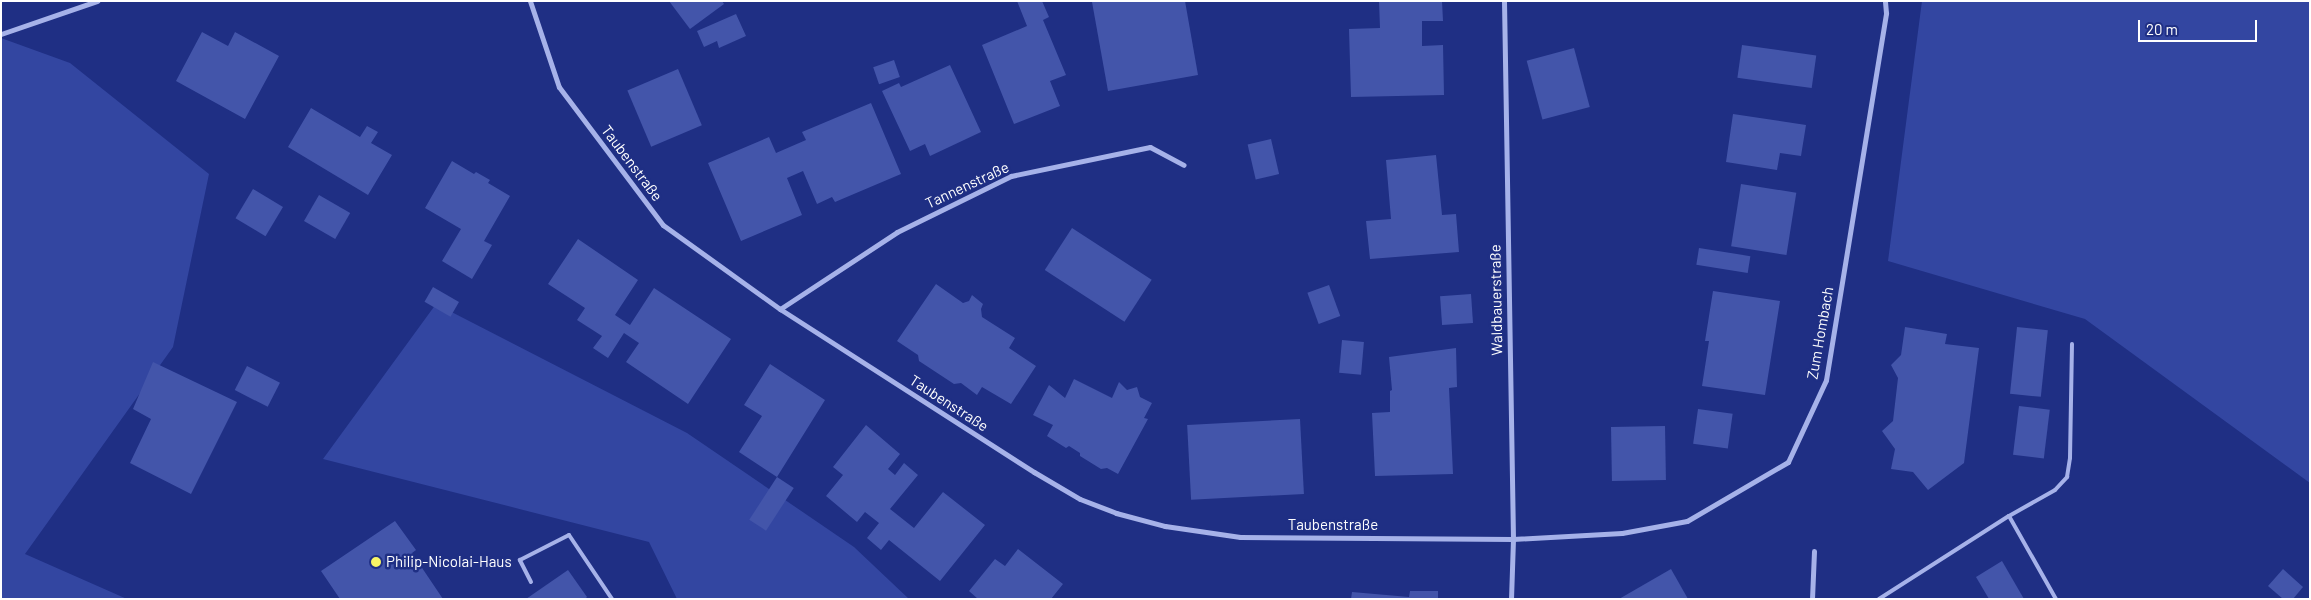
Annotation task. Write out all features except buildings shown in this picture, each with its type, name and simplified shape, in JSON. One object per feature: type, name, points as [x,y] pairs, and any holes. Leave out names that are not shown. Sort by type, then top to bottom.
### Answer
[{"type":"street","points":[[1,34],[97,1]]},
{"type":"street","name":"Taubenstraße","points":[[530,1],[559,87],[663,225],[780,309],[1034,472],[1080,499],[1116,513],[1165,526],[1240,537],[1513,539]]},
{"type":"street","name":"Waldbauerstraße","points":[[1504,1],[1513,539],[1511,599]]},
{"type":"street","name":"Zum Hombach","points":[[1513,539],[1622,533],[1687,521],[1788,462],[1826,380],[1886,13],[1885,1]]},
{"type":"street","name":"Tannenstraße","points":[[780,309],[896,232],[1011,176],[1150,147],[1184,164]]},
{"type":"street","points":[[1812,599],[1814,551]]},
{"type":"lane","points":[[1879,599],[2009,516],[2055,490],[2067,477],[2070,458],[2072,344]]},
{"type":"lane","points":[[2009,516],[2056,599]]},
{"type":"lane","points":[[530,582],[520,560],[569,535],[612,599]]},
{"type":"shaded area","points":[[1922,1],[2310,1],[2310,483],[2085,319],[1888,261]]},
{"type":"shaded area","points":[[1,38],[70,63],[209,174],[173,347],[25,554],[127,599],[1,599]]},
{"type":"shaded area","points":[[436,304],[687,433],[854,547],[909,599],[677,599],[649,542],[323,459]]},
{"type":"place","name":"Philip-Nicolai-Haus","points":[[376,562]]}]
